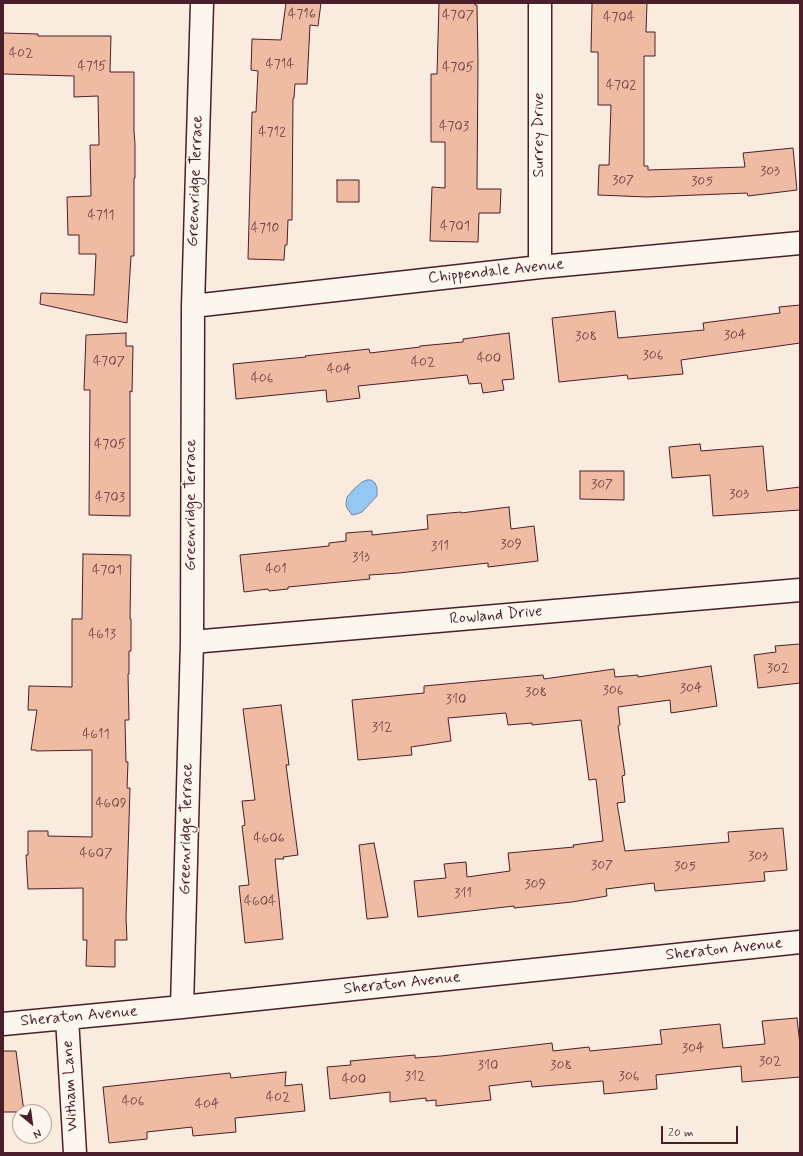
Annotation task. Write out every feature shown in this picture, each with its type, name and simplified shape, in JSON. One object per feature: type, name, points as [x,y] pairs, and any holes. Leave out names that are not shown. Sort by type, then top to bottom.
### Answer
[{"type":"street","name":"Greenridge Terrace","points":[[182,1007],[192,642],[193,306],[202,3]]},
{"type":"street","name":"Surrey Drive","points":[[540,3],[540,267]]},
{"type":"street","name":"Chippendale Avenue","points":[[193,306],[540,267],[800,242]]},
{"type":"street","name":"Rowland Drive","points":[[192,642],[800,590]]},
{"type":"street","name":"Sheraton Avenue","points":[[3,1024],[182,1007],[800,942]]},
{"type":"street","name":"Witham Lane","points":[[67,1018],[75,1153]]},
{"type":"water","points":[[371,480],[375,483],[377,488],[377,496],[362,512],[352,515],[347,508],[347,497],[362,482]]},
{"type":"building","points":[[286,3],[321,3],[318,26],[310,25],[307,84],[295,84],[293,98],[292,220],[288,220],[287,245],[285,245],[284,260],[248,259],[252,112],[256,112],[258,71],[251,70],[252,39],[281,40]]},
{"type":"building","points":[[439,3],[475,3],[475,5],[477,5],[477,189],[501,189],[500,213],[479,213],[478,242],[430,241],[432,187],[445,188],[445,142],[431,142],[431,74],[437,74]]},
{"type":"building","points":[[592,3],[647,3],[646,32],[655,32],[655,56],[644,56],[644,166],[648,166],[648,170],[745,167],[743,153],[793,148],[797,190],[748,196],[747,193],[647,197],[598,195],[599,165],[609,165],[611,105],[598,105],[598,52],[591,52]]},
{"type":"building","points":[[3,33],[38,34],[38,36],[111,36],[110,72],[134,72],[134,256],[131,256],[127,323],[40,304],[41,293],[94,295],[96,254],[79,254],[79,235],[68,235],[67,197],[91,196],[90,145],[99,145],[98,96],[74,97],[74,76],[3,74]]},
{"type":"building","points":[[337,180],[359,180],[359,202],[337,202]]},
{"type":"building","points":[[800,305],[800,343],[681,360],[683,374],[628,379],[627,375],[559,382],[552,318],[615,311],[618,338],[704,330],[703,323],[780,313],[779,307]]},
{"type":"building","points":[[126,333],[126,346],[133,346],[132,392],[130,391],[130,516],[89,515],[90,390],[84,390],[86,335]]},
{"type":"building","points":[[509,333],[514,379],[502,380],[504,390],[483,393],[481,383],[469,384],[467,375],[358,386],[360,398],[327,402],[326,390],[236,399],[233,364],[369,349],[370,353],[463,342],[463,339]]},
{"type":"building","points":[[700,444],[701,451],[763,446],[767,491],[800,487],[800,510],[713,516],[710,475],[672,478],[669,447]]},
{"type":"building","points":[[580,471],[624,471],[624,500],[580,499]]},
{"type":"building","points":[[509,507],[511,529],[534,526],[538,561],[488,567],[488,563],[369,575],[370,579],[288,587],[288,589],[269,591],[268,589],[244,592],[240,555],[329,546],[329,543],[346,541],[346,533],[372,531],[372,535],[428,529],[427,515],[461,513]]},
{"type":"building","points":[[83,554],[131,555],[131,651],[129,651],[128,674],[129,720],[125,720],[126,762],[128,762],[127,788],[130,788],[126,918],[127,940],[115,940],[115,967],[86,966],[87,940],[83,940],[83,888],[28,889],[26,855],[28,855],[28,831],[48,831],[48,836],[92,837],[92,750],[31,750],[37,710],[28,710],[29,686],[72,687],[72,619],[82,619]]},
{"type":"building","points":[[800,644],[800,683],[758,688],[754,655],[776,652],[775,646]]},
{"type":"building","points":[[711,666],[717,706],[671,713],[670,700],[618,707],[620,725],[618,726],[625,775],[622,776],[625,802],[617,803],[625,851],[729,842],[728,832],[783,828],[787,870],[764,872],[765,881],[655,891],[654,883],[606,889],[607,896],[572,902],[514,908],[514,906],[418,917],[414,881],[446,878],[444,864],[466,862],[467,877],[510,871],[508,853],[574,847],[573,845],[603,841],[596,779],[589,780],[581,720],[532,725],[532,723],[508,725],[506,713],[448,718],[451,741],[411,747],[412,755],[358,760],[352,700],[424,693],[424,686],[543,675],[544,679],[614,669],[615,677],[638,675],[638,677]]},
{"type":"building","points":[[281,705],[289,765],[286,765],[298,855],[283,857],[284,859],[275,859],[283,939],[245,943],[239,886],[249,885],[242,826],[245,825],[242,801],[255,800],[243,709]]},
{"type":"building","points":[[374,843],[388,917],[367,919],[359,845]]},
{"type":"building","points":[[797,1018],[800,1045],[800,1077],[742,1082],[741,1066],[656,1075],[657,1089],[604,1094],[603,1081],[532,1087],[531,1081],[489,1086],[491,1100],[436,1106],[436,1100],[426,1101],[426,1098],[390,1102],[390,1092],[330,1099],[327,1067],[351,1065],[350,1061],[415,1055],[415,1058],[441,1056],[552,1043],[553,1051],[589,1047],[590,1051],[662,1044],[660,1030],[720,1024],[723,1048],[765,1044],[762,1021]]},
{"type":"building","points":[[3,1051],[16,1051],[23,1104],[12,1104],[12,1112],[3,1112]]},
{"type":"building","points":[[286,1072],[285,1086],[302,1084],[305,1111],[235,1118],[236,1132],[193,1136],[192,1127],[147,1132],[147,1139],[109,1143],[103,1087],[230,1073],[231,1078]]}]
